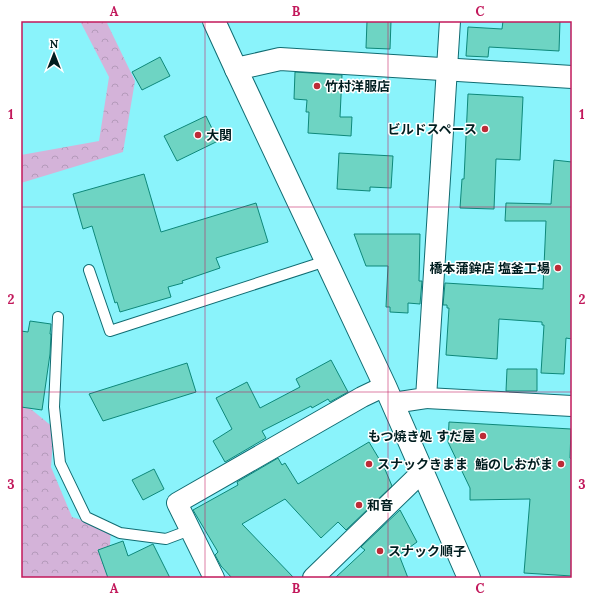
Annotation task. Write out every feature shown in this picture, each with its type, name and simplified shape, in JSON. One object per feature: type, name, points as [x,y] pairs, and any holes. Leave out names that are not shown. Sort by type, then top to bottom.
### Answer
[{"type":"street","points":[[214,21],[389,394],[469,578]]},
{"type":"street","points":[[426,398],[450,21]]},
{"type":"street","points":[[236,69],[280,59],[572,77]]},
{"type":"street","points":[[214,578],[177,503],[362,398],[389,394],[426,398],[572,406]]},
{"type":"street","points":[[313,578],[422,472]]},
{"type":"lane","points":[[89,270],[110,331],[326,261]]},
{"type":"lane","points":[[58,317],[54,407],[60,463],[86,517],[120,533],[166,539],[190,530]]},
{"type":"green space","points":[[80,21],[106,21],[135,81],[123,152],[21,183],[21,155],[99,141],[109,77]]},
{"type":"green space","points":[[21,401],[54,428],[51,467],[72,517],[111,529],[108,578],[21,578]]},
{"type":"building","points":[[367,21],[391,21],[390,49],[366,48]]},
{"type":"building","points":[[503,21],[560,21],[559,51],[489,47],[488,57],[466,56],[468,27],[502,29]]},
{"type":"building","points":[[160,57],[170,76],[142,90],[132,72]]},
{"type":"building","points":[[295,72],[342,75],[340,117],[352,117],[351,136],[308,133],[309,112],[306,112],[307,100],[294,99]]},
{"type":"building","points":[[468,94],[523,97],[520,160],[496,159],[494,209],[460,208],[462,179],[464,179]]},
{"type":"building","points":[[206,116],[218,141],[177,161],[164,136]]},
{"type":"building","points":[[339,153],[393,156],[391,188],[370,187],[370,191],[337,189]]},
{"type":"building","points":[[554,160],[572,162],[572,339],[566,338],[564,374],[541,373],[544,325],[542,325],[542,322],[499,319],[497,359],[446,355],[449,308],[447,308],[447,305],[443,305],[445,283],[543,289],[546,221],[505,221],[506,203],[551,204]]},
{"type":"building","points":[[144,174],[161,232],[256,203],[268,242],[216,258],[220,268],[182,281],[183,283],[168,287],[171,297],[120,312],[117,302],[115,303],[92,226],[83,229],[73,194]]},
{"type":"building","points":[[354,234],[420,234],[419,281],[422,281],[420,304],[408,303],[408,313],[390,312],[390,307],[386,307],[388,266],[366,266]]},
{"type":"building","points":[[30,321],[51,324],[50,354],[42,410],[21,407],[21,331],[28,332]]},
{"type":"building","points":[[331,360],[348,392],[330,402],[328,399],[312,408],[311,406],[262,431],[266,438],[225,462],[213,441],[232,429],[216,398],[247,382],[260,408],[300,387],[296,379]]},
{"type":"building","points":[[187,363],[196,392],[103,421],[89,394]]},
{"type":"building","points":[[507,369],[537,369],[537,391],[506,391]]},
{"type":"building","points":[[449,422],[571,429],[572,576],[524,573],[530,499],[470,500],[470,488],[448,442]]},
{"type":"building","points":[[369,442],[384,467],[392,486],[346,530],[338,522],[321,538],[285,499],[242,524],[294,578],[232,578],[221,566],[215,555],[218,552],[193,510],[238,485],[237,482],[278,458],[282,465],[285,463],[298,484]]},
{"type":"building","points":[[154,469],[164,489],[143,500],[132,480]]},
{"type":"building","points":[[400,510],[417,542],[399,555],[408,578],[335,578],[365,550],[361,547]]},
{"type":"building","points":[[123,541],[128,556],[153,544],[170,578],[108,578],[98,550]]},
{"type":"place","name":"竹村洋服店","points":[[317,86]]},
{"type":"place","name":"ビルドスペース","points":[[485,129]]},
{"type":"place","name":"大関","points":[[198,135]]},
{"type":"place","name":"橋本蒲鉾店 塩釜工場","points":[[558,268]]},
{"type":"place","name":"もつ焼き処 すだ屋","points":[[483,436]]},
{"type":"place","name":"スナックきまま","points":[[369,464]]},
{"type":"place","name":"鮨のしおがま","points":[[561,464]]},
{"type":"place","name":"和音","points":[[359,505]]},
{"type":"place","name":"スナック順子","points":[[380,551]]}]
